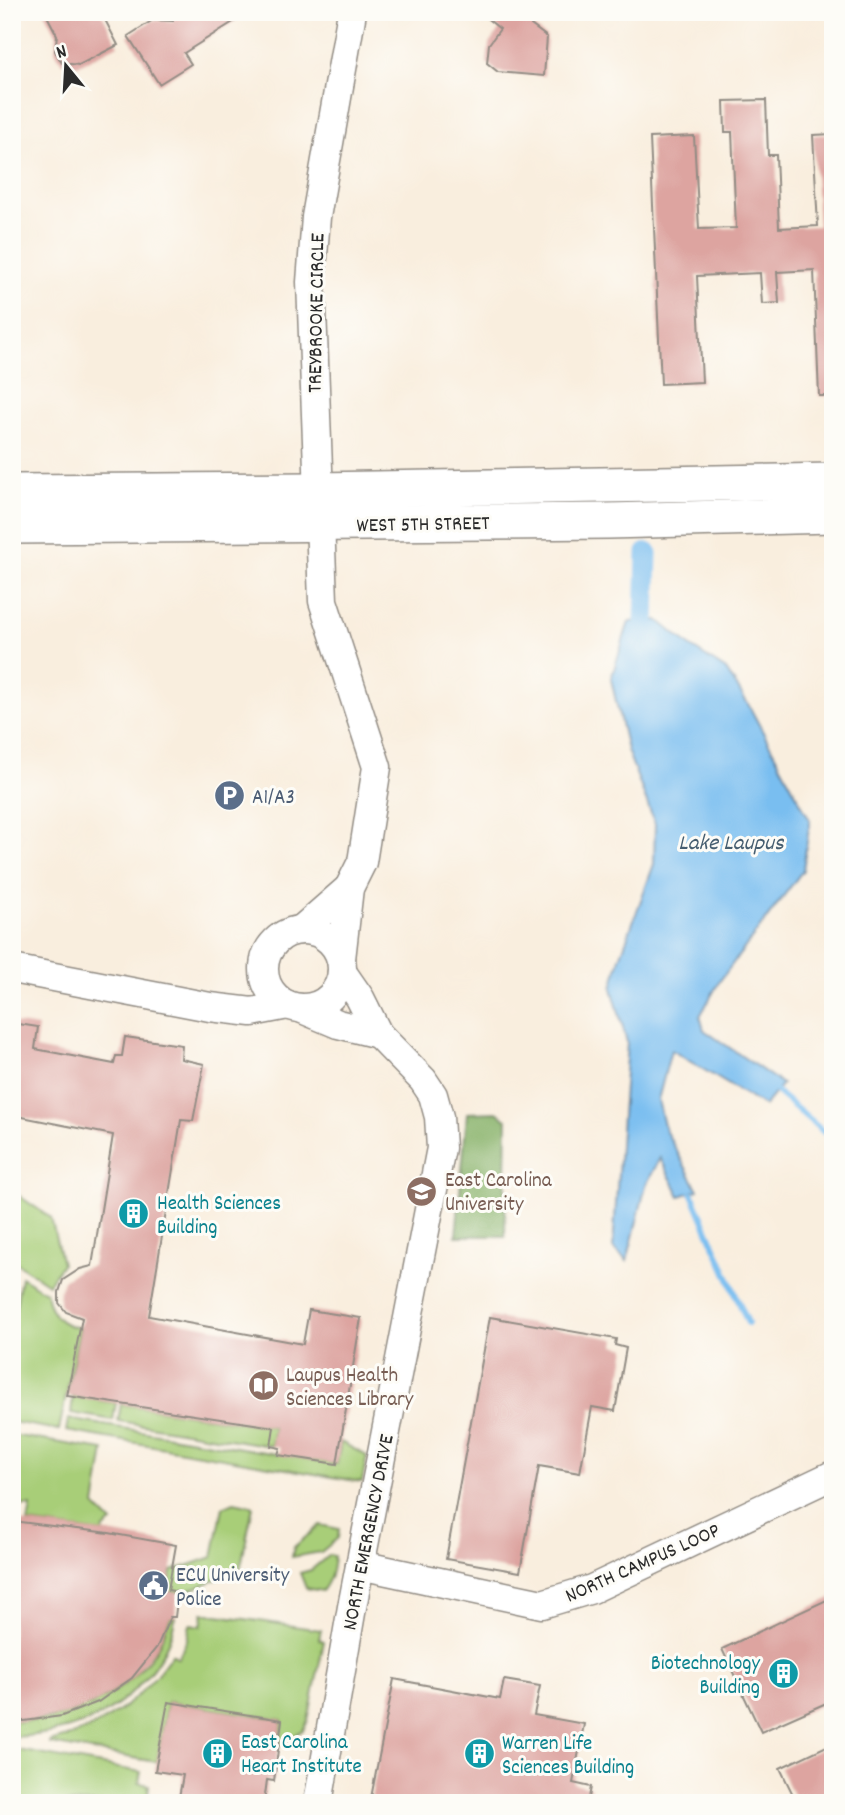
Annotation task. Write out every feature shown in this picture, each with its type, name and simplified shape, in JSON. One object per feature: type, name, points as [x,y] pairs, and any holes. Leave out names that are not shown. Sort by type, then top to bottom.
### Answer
[{"type":"main road","name":"WEST 5TH STREET","points":[[12,492],[833,481]]},
{"type":"main road","name":"WEST 5TH STREET","points":[[12,526],[833,515]]},
{"type":"street","name":"TREYBROOKE CIRCLE","points":[[317,490],[311,282],[316,217],[352,12]]},
{"type":"street","points":[[12,969],[210,1007],[251,1012],[312,1007],[333,994],[339,983],[349,888],[362,862],[377,767],[323,601],[317,490]]},
{"type":"street","points":[[210,1007],[240,993],[264,966],[271,945],[290,932],[301,930],[349,888]]},
{"type":"street","name":"NORTH EMERGENCY DRIVE","points":[[301,930],[314,931],[335,946],[341,965],[378,1034],[423,1080],[433,1095],[439,1117],[441,1147],[360,1565],[318,1803]]},
{"type":"street","points":[[264,966],[270,990],[278,999],[338,1024],[378,1034]]},
{"type":"street","name":"NORTH CAMPUS LOOP","points":[[360,1565],[542,1604],[592,1589],[833,1475]]},
{"type":"green space","points":[[497,1112],[507,1119],[505,1236],[456,1236],[467,1113]]},
{"type":"green space","points":[[12,1191],[51,1218],[62,1264],[48,1284],[12,1260]]},
{"type":"green space","points":[[21,1277],[46,1292],[56,1317],[66,1324],[80,1328],[59,1430],[12,1422],[12,1329]]},
{"type":"green space","points":[[73,1397],[116,1403],[113,1420],[71,1413]]},
{"type":"green space","points":[[121,1404],[274,1427],[271,1446],[118,1421]]},
{"type":"green space","points":[[68,1419],[337,1464],[341,1442],[367,1456],[362,1482],[66,1431]]},
{"type":"green space","points":[[12,1435],[104,1450],[95,1506],[112,1523],[103,1533],[28,1523],[31,1506],[12,1506]]},
{"type":"green space","points":[[234,1502],[253,1506],[240,1570],[183,1593],[168,1590],[172,1571],[213,1557],[223,1507]]},
{"type":"green space","points":[[320,1525],[339,1529],[338,1538],[321,1552],[292,1557],[294,1547]]},
{"type":"green space","points":[[329,1555],[334,1556],[334,1561],[325,1587],[322,1591],[306,1588],[300,1573],[311,1570]]},
{"type":"green space","points":[[203,1613],[321,1630],[319,1639],[324,1641],[308,1721],[303,1730],[279,1745],[282,1720],[168,1702],[157,1762],[50,1744],[88,1729],[134,1699],[172,1654],[178,1658],[187,1640],[190,1624],[201,1626]]},
{"type":"green space","points":[[170,1617],[175,1617],[171,1634],[154,1667],[142,1682],[113,1707],[98,1717],[73,1727],[12,1737],[12,1721],[33,1721],[75,1712],[113,1693],[144,1665],[159,1644]]},
{"type":"green space","points":[[12,1749],[141,1772],[139,1783],[149,1785],[147,1803],[12,1803]]},
{"type":"water","name":"Lake Laupus","points":[[658,620],[691,647],[726,670],[748,704],[810,820],[803,870],[719,982],[700,1016],[704,1030],[782,1084],[764,1106],[671,1050],[658,1100],[665,1130],[698,1190],[680,1196],[660,1158],[646,1185],[627,1261],[613,1248],[627,1042],[612,988],[654,864],[655,824],[627,750],[611,679],[629,622]]},
{"type":"building","points":[[45,12],[101,12],[118,45],[79,65],[62,63],[55,51],[57,35]]},
{"type":"building","points":[[173,12],[249,12],[184,53],[191,64],[159,84],[128,36],[153,20],[173,21]]},
{"type":"building","points":[[479,12],[533,12],[531,25],[547,37],[544,76],[498,72],[487,63],[489,44],[500,29]]},
{"type":"building","points":[[766,100],[768,155],[776,155],[779,228],[818,226],[813,135],[833,134],[833,396],[819,396],[814,270],[777,272],[779,303],[762,304],[760,273],[697,276],[702,382],[661,384],[650,138],[694,136],[699,229],[736,228],[732,132],[725,132],[724,101]]},
{"type":"building","name":"Health Sciences Building","points":[[12,1023],[38,1027],[35,1049],[114,1064],[116,1056],[122,1056],[125,1037],[182,1045],[181,1059],[204,1064],[193,1121],[181,1120],[149,1316],[303,1344],[309,1310],[361,1318],[337,1464],[278,1455],[280,1448],[271,1446],[274,1427],[67,1396],[82,1318],[66,1312],[59,1303],[59,1292],[63,1280],[80,1269],[92,1266],[113,1135],[12,1115]]},
{"type":"building","points":[[490,1317],[616,1339],[615,1345],[626,1348],[615,1411],[592,1407],[580,1473],[539,1466],[520,1572],[446,1559]]},
{"type":"building","points":[[12,1521],[109,1533],[176,1545],[168,1590],[178,1592],[175,1617],[170,1617],[157,1647],[132,1678],[98,1702],[62,1716],[12,1721]]},
{"type":"building","name":"Biotechnology Building","points":[[833,1597],[833,1700],[761,1732],[722,1649]]},
{"type":"building","name":"Warren Life Sciences Building","points":[[394,1679],[500,1699],[504,1680],[540,1686],[534,1715],[584,1724],[573,1783],[591,1787],[588,1803],[370,1803]]},
{"type":"building","name":"East Carolina Heart Institute","points":[[168,1702],[282,1720],[274,1781],[267,1780],[264,1803],[178,1803],[183,1775],[155,1771]]},
{"type":"building","points":[[833,1743],[833,1803],[797,1803],[780,1768]]},
{"type":"waterway","points":[[645,621],[647,553]]},
{"type":"waterway","points":[[776,1091],[833,1140]]},
{"type":"waterway","points":[[692,1194],[748,1323]]},
{"type":"place","name":"A1/A3","points":[[229,796]]},
{"type":"place","name":"East Carolina University","points":[[422,1191]]},
{"type":"place","name":"Health Sciences Building","points":[[134,1214]]},
{"type":"place","name":"Laupus Health Sciences Library","points":[[263,1386]]},
{"type":"place","name":"ECU University Police","points":[[153,1586]]},
{"type":"place","name":"Biotechnology Building","points":[[783,1674]]},
{"type":"place","name":"East Carolina Heart Institute","points":[[218,1753]]},
{"type":"place","name":"Warren Life Sciences Building","points":[[479,1754]]}]
